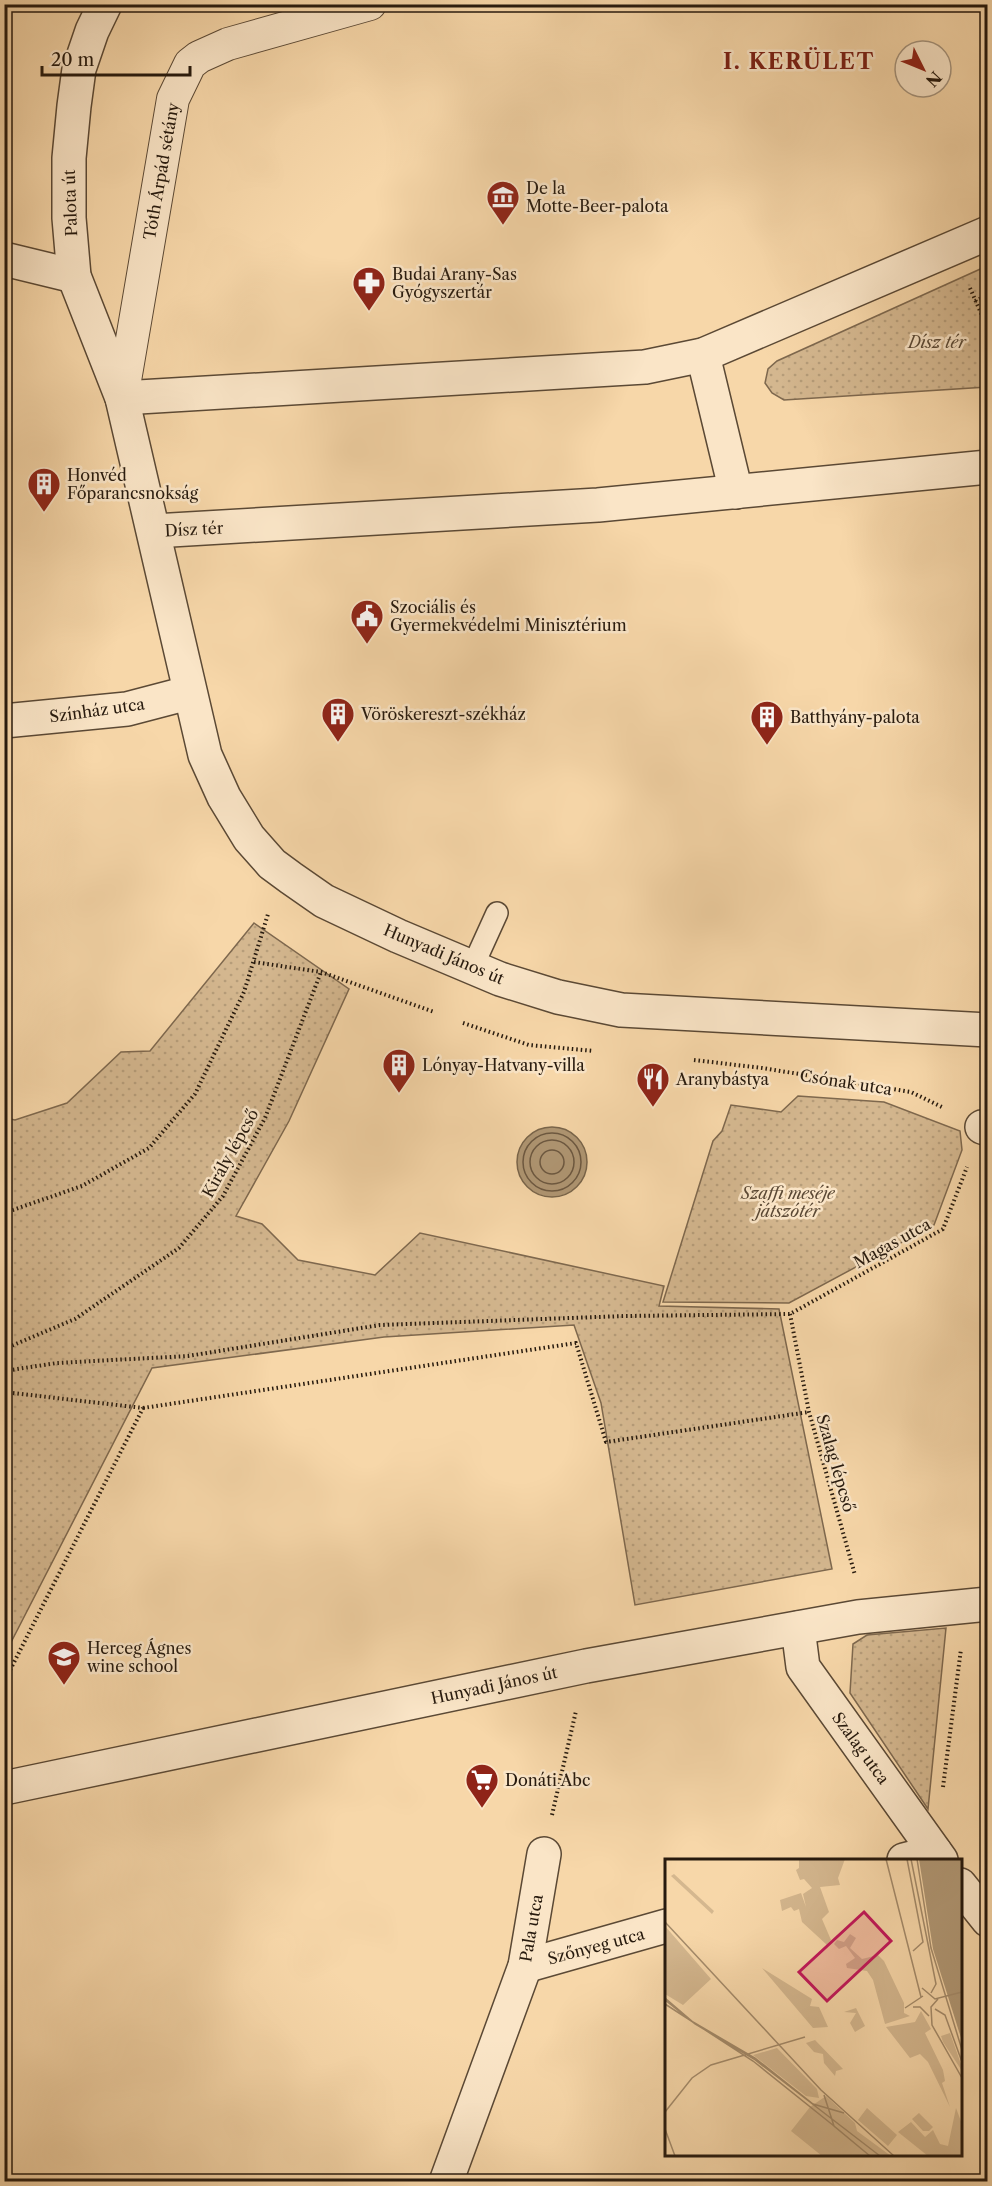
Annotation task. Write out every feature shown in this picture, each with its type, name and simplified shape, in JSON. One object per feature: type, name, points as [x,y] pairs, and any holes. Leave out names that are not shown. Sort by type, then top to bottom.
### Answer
[{"type":"street","name":"Palota út","points":[[105,4],[92,31],[79,69],[69,170],[74,276],[122,398]]},
{"type":"street","name":"Tóth Árpád sétány","points":[[122,398],[173,99],[190,64],[228,44],[370,4]]},
{"type":"street","points":[[122,398],[645,367],[703,355],[987,233]]},
{"type":"street","points":[[4,259],[74,276]]},
{"type":"street","points":[[703,355],[736,492]]},
{"type":"street","name":"Dísz tér","points":[[122,398],[154,531],[508,512],[987,467]]},
{"type":"street","name":"Hunyadi János út","points":[[154,531],[188,693],[205,755],[224,797],[249,838],[272,864],[324,901],[472,968],[558,997],[621,1010],[987,1029]]},
{"type":"street","name":"Színház utca","points":[[4,721],[127,709],[188,693]]},
{"type":"street","name":"Hunyadi János út","points":[[4,1788],[586,1666],[858,1617],[977,1604]]},
{"type":"street","name":"Szalag utca","points":[[798,1628],[803,1667],[926,1852]]},
{"type":"street","name":"Pala utca","points":[[446,2181],[525,1966],[544,1854]]},
{"type":"street","points":[[962,1888],[987,1920]]},
{"type":"street","name":"Szőnyeg utca","points":[[525,1966],[665,1926]]},
{"type":"lane","points":[[472,968],[497,913]]},
{"type":"path","points":[[975,300],[987,295]]},
{"type":"path","points":[[4,1213],[82,1186],[149,1148],[195,1094],[244,992],[269,908]]},
{"type":"path","points":[[254,962],[321,972],[434,1012]]},
{"type":"path","name":"Király lépcső","points":[[4,1349],[75,1319],[179,1248],[223,1196],[265,1118],[321,972]]},
{"type":"path","name":"Csónak utca","points":[[697,1060],[911,1092],[985,1128]]},
{"type":"path","name":"Magas utca","points":[[790,1314],[943,1229],[985,1128]]},
{"type":"path","points":[[4,1371],[57,1363],[188,1356],[380,1325],[625,1316],[790,1314]]},
{"type":"path","name":"Szalag lépcső","points":[[790,1314],[809,1412],[856,1578],[858,1617]]},
{"type":"path","points":[[4,1392],[143,1408],[576,1343],[606,1442],[809,1412]]},
{"type":"path","points":[[4,1682],[143,1408]]},
{"type":"path","points":[[926,1852],[938,1821],[977,1604]]},
{"type":"path","points":[[544,1854],[586,1666]]},
{"type":"green space","name":"Dísz tér","points":[[987,266],[987,387],[784,400],[772,393],[765,383],[768,369],[777,361]]},
{"type":"green space","points":[[254,923],[349,989],[289,1121],[236,1216],[262,1224],[298,1260],[375,1275],[420,1233],[664,1286],[659,1306],[779,1309],[832,1569],[635,1605],[601,1403],[574,1325],[384,1337],[152,1368],[5,1654],[5,1118],[15,1120],[67,1103],[121,1052],[150,1051]]},
{"type":"green space","name":"Szaffi meséje játszótér","points":[[798,1096],[884,1102],[960,1131],[962,1150],[934,1225],[789,1303],[663,1302],[713,1141],[722,1131],[731,1105],[781,1112]]},
{"type":"green space","points":[[946,1628],[928,1809],[850,1693],[853,1644],[867,1635]]},
{"type":"water","points":[[559,1127],[572,1133],[581,1142],[585,1148],[587,1162],[585,1176],[577,1187],[566,1195],[545,1197],[527,1187],[519,1176],[517,1155],[527,1137],[538,1129]]},
{"type":"place","name":"De la Motte-Beer-palota","points":[[503,226]]},
{"type":"place","name":"Budai Arany-Sas Gyógyszertár","points":[[369,312]]},
{"type":"place","name":"Honvéd Főparancsnokság","points":[[44,513]]},
{"type":"place","name":"Szociális és Gyermekvédelmi Minisztérium","points":[[367,645]]},
{"type":"place","name":"Vöröskereszt-székház","points":[[338,743]]},
{"type":"place","name":"Batthyány-palota","points":[[767,746]]},
{"type":"place","name":"Lónyay-Hatvany-villa","points":[[399,1094]]},
{"type":"place","name":"Aranybástya","points":[[653,1108]]},
{"type":"place","name":"Herceg Ágnes wine school","points":[[64,1686]]},
{"type":"place","name":"Donáti Abc","points":[[482,1809]]},
{"type":"district","name":"I. KERÜLET","points":[[799,61]]}]
